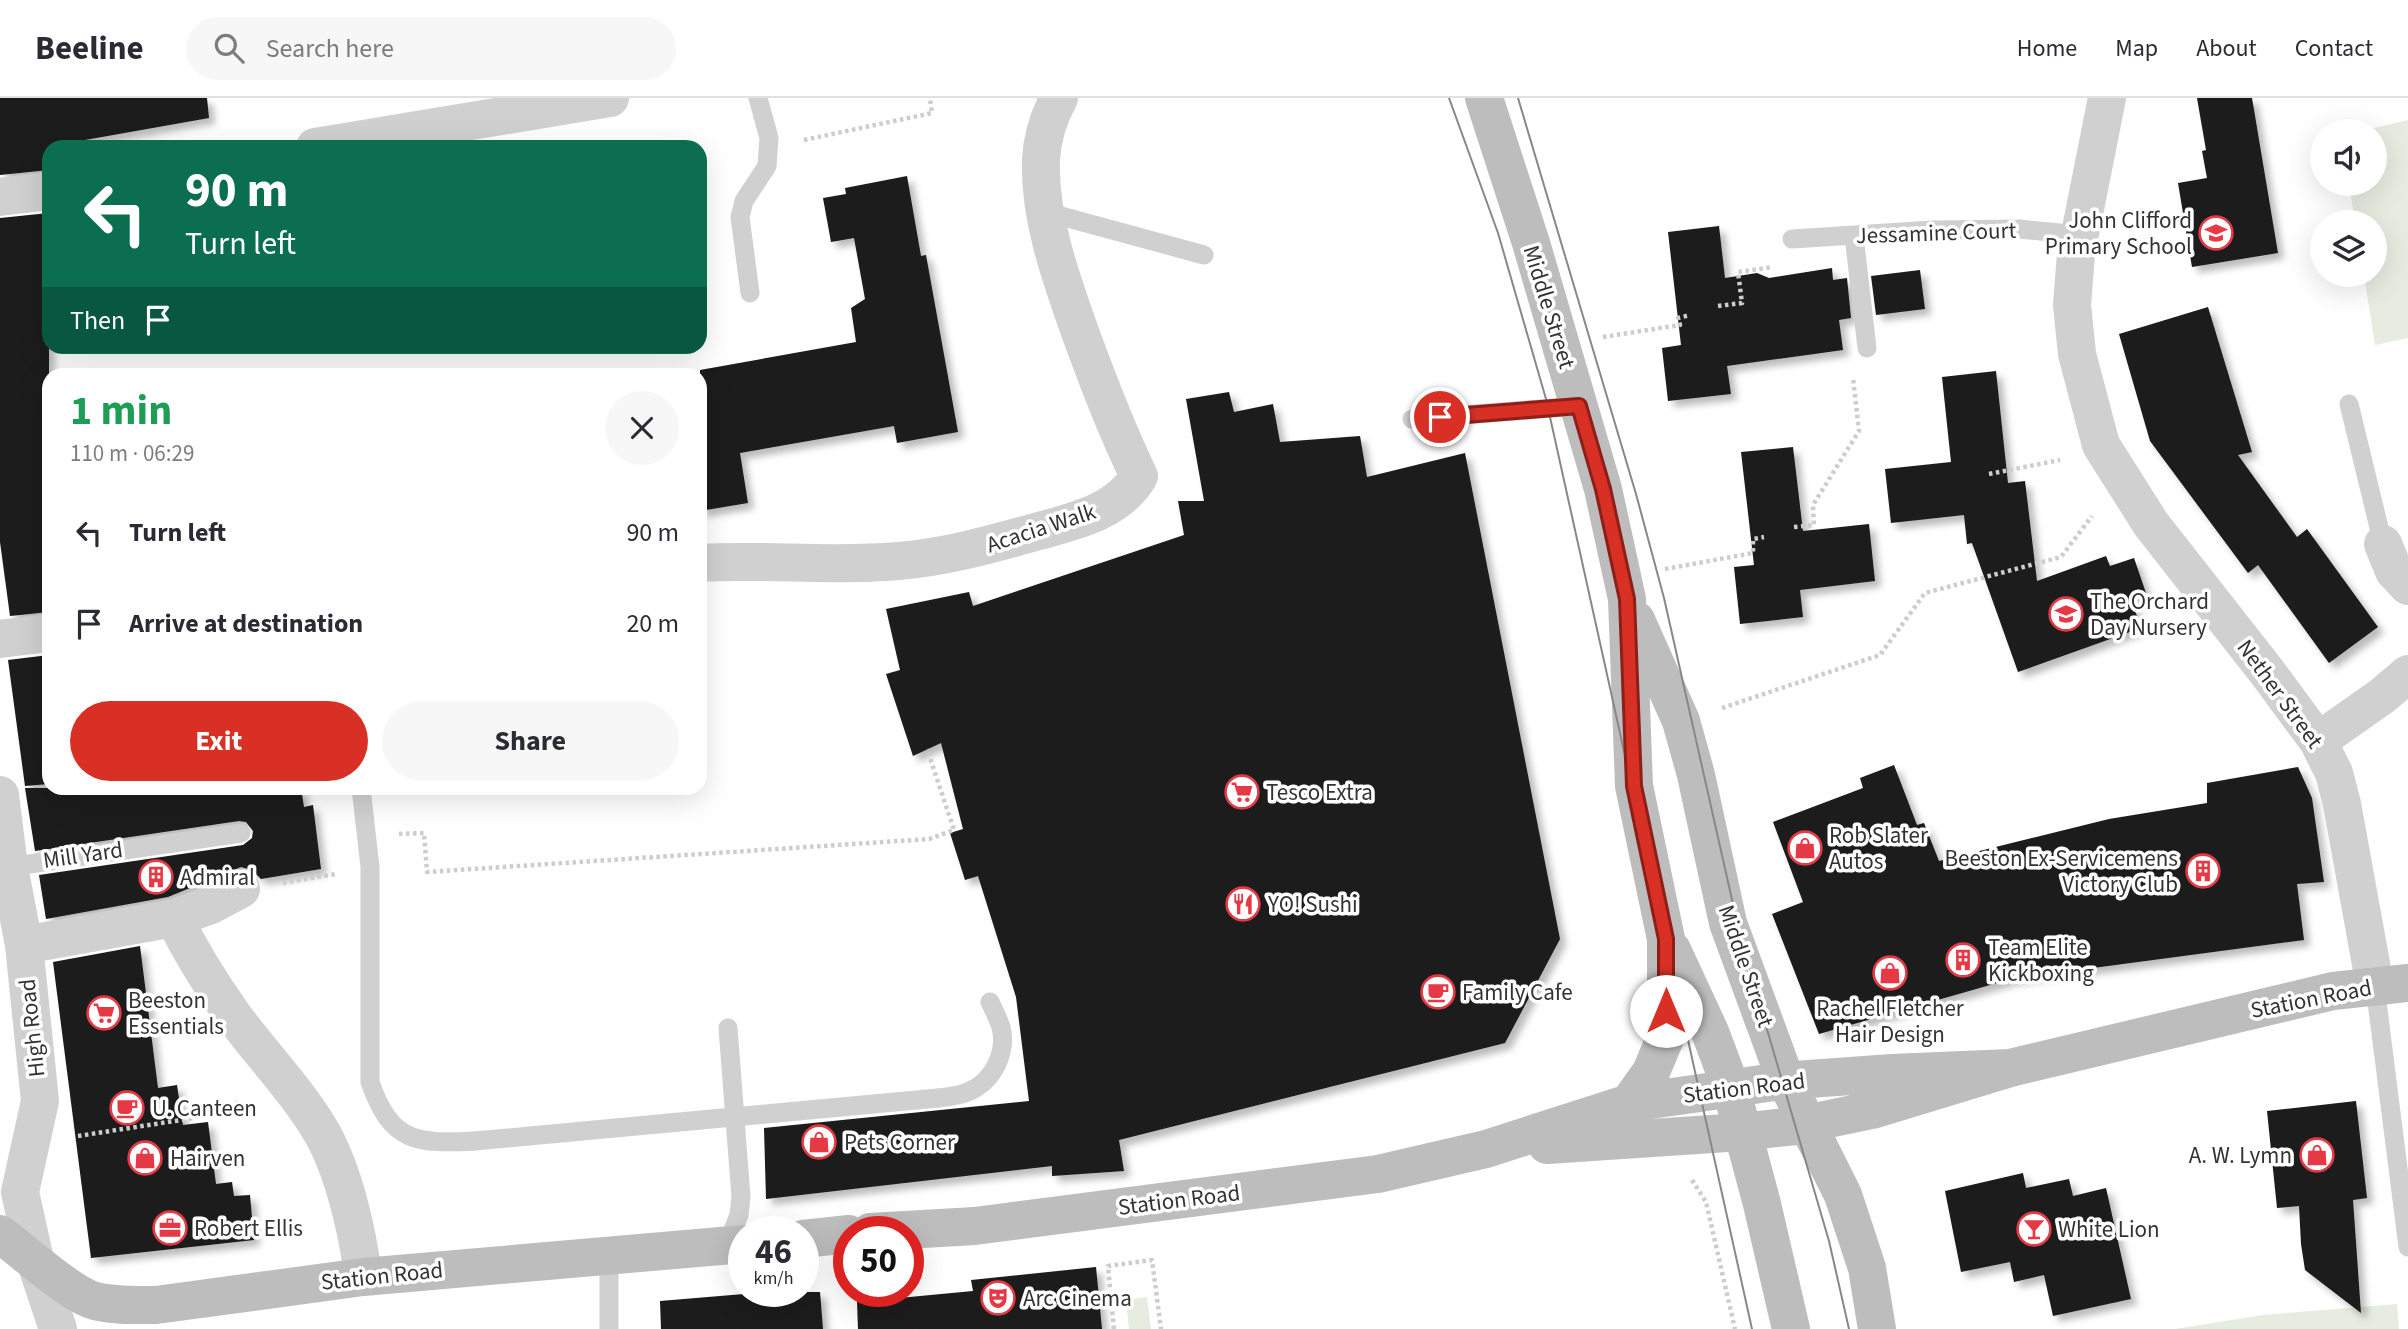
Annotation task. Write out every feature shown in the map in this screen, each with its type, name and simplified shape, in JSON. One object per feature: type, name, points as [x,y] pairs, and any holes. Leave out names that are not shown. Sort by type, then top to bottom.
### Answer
[{"type":"main road","name":"Middle Street","points":[[1484,98],[1560,339],[1603,489],[1625,588],[1634,786],[1666,939],[1667,1035],[1651,1072],[1629,1103]]},
{"type":"main road","name":"Middle Street","points":[[1625,588],[1681,721],[1696,775],[1728,923],[1786,1081],[1843,1195],[1867,1268],[1877,1329]]},
{"type":"main road","name":"Middle Street","points":[[1666,939],[1710,1032],[1731,1088],[1762,1204],[1790,1329]]},
{"type":"main road","name":"Station Road","points":[[1486,1149],[1742,1132],[1808,1122],[1872,1110],[2010,1068],[2333,990],[2392,984]]},
{"type":"main road","name":"Station Road","points":[[924,1229],[975,1226],[1378,1174],[1486,1149],[1629,1103],[1786,1081],[2010,1068]]},
{"type":"main road","name":"Station Road","points":[[0,1234],[57,1278],[93,1300],[122,1305],[156,1305],[363,1277],[728,1246]]},
{"type":"street","points":[[357,140],[610,98]]},
{"type":"street","name":"Acacia Walk","points":[[707,563],[836,564],[898,561],[954,554],[1068,524],[1118,500],[1133,487],[1139,476],[1103,394],[1065,290],[1043,203],[1041,159],[1045,133],[1059,98]]},
{"type":"street","name":"Nether Street","points":[[2107,98],[2080,235],[2071,305],[2077,354],[2101,445],[2151,524],[2318,741],[2334,773],[2392,984]]},
{"type":"street","points":[[0,197],[42,192]]},
{"type":"street","points":[[2383,544],[2394,571],[2408,586]]},
{"type":"street","points":[[0,639],[42,634]]},
{"type":"street","points":[[2318,741],[2382,696],[2408,674]]},
{"type":"street","name":"High Road","points":[[0,795],[9,867],[24,944],[40,1101],[20,1192],[35,1259],[58,1329]]},
{"type":"street","points":[[24,944],[174,918],[211,905],[241,889]]},
{"type":"street","points":[[174,918],[194,960],[291,1087],[323,1135],[343,1183],[359,1248],[363,1277]]},
{"type":"lane","points":[[750,293],[740,217],[744,201],[767,166],[769,138],[758,98]]},
{"type":"lane","points":[[1046,212],[1204,255]]},
{"type":"lane","name":"Jessamine Court","points":[[1792,239],[1933,230],[2019,229],[2080,235]]},
{"type":"lane","points":[[1854,236],[1867,348]]},
{"type":"lane","points":[[2349,404],[2383,544]]},
{"type":"lane","points":[[1412,419],[1579,406]]},
{"type":"lane","points":[[362,795],[370,867],[370,1082],[378,1105],[394,1127],[415,1139],[436,1143],[475,1141],[938,1098],[970,1091],[982,1083],[995,1068],[1002,1051],[1001,1027],[990,1002]]},
{"type":"lane","name":"Mill Yard","points":[[9,867],[240,833]]},
{"type":"lane","name":"Nether Street","points":[[2392,984],[2408,1247]]},
{"type":"lane","points":[[728,1028],[741,1197],[737,1216]]},
{"type":"lane","points":[[609,1254],[609,1329]]},
{"type":"path","points":[[768,148],[932,113],[930,98]]},
{"type":"path","points":[[1718,306],[1742,303],[1738,272],[1795,263],[1792,239]]},
{"type":"path","points":[[1560,339],[1619,336],[1680,325],[1678,318],[1690,315]]},
{"type":"path","points":[[1794,527],[1814,524],[1812,505],[1859,431],[1849,349],[1867,348]]},
{"type":"path","points":[[1989,474],[2057,461],[2101,445]]},
{"type":"path","points":[[1681,721],[1880,655],[1925,593],[2061,557],[2121,480]]},
{"type":"path","points":[[1625,588],[1753,553],[1752,539],[1764,537]]},
{"type":"path","points":[[397,834],[424,833],[427,872],[929,839],[954,830],[927,749]]},
{"type":"path","points":[[241,889],[324,877],[370,867]]},
{"type":"path","points":[[75,1136],[194,1118],[239,1102]]},
{"type":"path","points":[[1645,1138],[1654,1167],[1678,1172],[1691,1179],[1706,1202],[1735,1329]]},
{"type":"path","points":[[1114,1329],[1108,1265],[1152,1260],[1161,1329]]},
{"type":"shaded area","points":[[2408,120],[2408,338],[2375,345],[2366,287],[2387,287],[2387,210],[2353,210],[2351,196],[2387,196],[2387,125]]},
{"type":"shaded area","points":[[1147,1297],[1151,1329],[1129,1329],[1126,1300]]},
{"type":"shaded area","points":[[2397,1304],[2399,1329],[2175,1329],[2263,1315]]},
{"type":"building","points":[[0,98],[207,98],[209,118],[85,140],[42,140],[42,171],[0,175]]},
{"type":"building","points":[[2197,98],[2252,98],[2278,253],[2192,267],[2178,183],[2207,178],[2202,151],[2206,150]]},
{"type":"building","points":[[907,176],[921,256],[926,255],[958,432],[897,443],[894,426],[740,453],[748,503],[707,510],[707,369],[856,342],[851,308],[865,299],[854,238],[831,242],[823,198],[846,194],[845,188]]},
{"type":"building","points":[[42,214],[42,354],[49,354],[49,368],[42,368],[42,613],[10,616],[0,542],[0,218]]},
{"type":"building","points":[[1719,226],[1725,278],[1757,273],[1769,278],[1832,268],[1833,280],[1847,278],[1851,318],[1839,320],[1843,350],[1727,366],[1731,394],[1668,401],[1662,348],[1681,345],[1668,232]]},
{"type":"building","points":[[1920,270],[1925,309],[1876,315],[1871,276]]},
{"type":"building","points":[[2208,307],[2252,452],[2238,455],[2297,537],[2307,529],[2378,627],[2329,663],[2258,565],[2248,573],[2150,441],[2119,334]]},
{"type":"building","points":[[1996,371],[2008,483],[2025,481],[2037,581],[2106,556],[2110,566],[2134,558],[2146,593],[2131,599],[2141,628],[2018,672],[1972,543],[1967,544],[1964,515],[1891,523],[1885,469],[1951,462],[1942,377]]},
{"type":"building","name":"Tesco Extra","points":[[1229,392],[1234,412],[1273,404],[1280,442],[1360,436],[1367,477],[1465,453],[1560,939],[1505,1043],[1119,1140],[1124,1171],[1052,1176],[1052,1166],[766,1199],[764,1128],[1029,1101],[1016,997],[978,876],[965,880],[950,833],[963,829],[941,743],[913,756],[886,674],[900,670],[886,609],[969,592],[973,606],[1184,535],[1178,501],[1204,501],[1186,399]]},
{"type":"building","points":[[1793,447],[1803,531],[1869,524],[1875,581],[1800,590],[1803,617],[1740,624],[1734,567],[1754,565],[1741,452]]},
{"type":"building","points":[[42,656],[42,785],[25,786],[8,660]]},
{"type":"building","points":[[1894,765],[1917,825],[1924,823],[1939,861],[2109,819],[2207,803],[2207,783],[2298,767],[2312,798],[2324,882],[2297,884],[2304,940],[2011,979],[1819,1034],[1772,914],[1803,902],[1773,822],[1863,788],[1860,778]]},
{"type":"building","points":[[25,788],[42,788],[42,795],[302,795],[304,807],[313,805],[321,869],[261,879],[252,870],[241,867],[168,897],[46,919],[39,875],[243,845],[252,838],[253,831],[246,822],[239,821],[35,851]]},
{"type":"building","points":[[140,946],[158,1088],[177,1085],[183,1125],[208,1122],[216,1184],[232,1182],[234,1196],[250,1195],[254,1240],[91,1258],[53,962]]},
{"type":"building","name":"A. W. Lymn","points":[[2356,1101],[2367,1198],[2353,1200],[2361,1313],[2305,1270],[2299,1206],[2277,1208],[2267,1111]]},
{"type":"building","name":"White Lion","points":[[2023,1173],[2026,1188],[2069,1179],[2073,1196],[2106,1188],[2131,1299],[2053,1316],[2044,1275],[2014,1282],[2010,1262],[1961,1272],[1945,1191]]},
{"type":"building","name":"Arc Cinema","points":[[1096,1267],[1102,1329],[858,1329],[857,1307],[924,1307],[924,1296],[973,1291],[971,1280]]},
{"type":"building","points":[[820,1292],[823,1329],[661,1329],[660,1301],[728,1295],[728,1307],[819,1307]]},
{"type":"tram line","points":[[1449,98],[1498,233],[1546,399],[1752,1329]]},
{"type":"tram line","points":[[1518,98],[1636,494],[1664,598],[1742,944],[1829,1241],[1849,1329]]},
{"type":"place","name":"John Clifford Primary School","points":[[2216,233]]},
{"type":"place","name":"The Orchard Day Nursery","points":[[2066,614]]},
{"type":"place","name":"Tesco Extra","points":[[1242,792]]},
{"type":"place","name":"Rob Slater Autos","points":[[1805,848]]},
{"type":"place","name":"Beeston Ex-Servicemens Victory Club","points":[[2203,871]]},
{"type":"place","name":"Admiral","points":[[156,877]]},
{"type":"place","name":"YO! Sushi","points":[[1243,904]]},
{"type":"place","name":"Team Elite Kickboxing","points":[[1963,960]]},
{"type":"place","name":"Rachel Fletcher Hair Design","points":[[1890,973]]},
{"type":"place","name":"Family Cafe","points":[[1438,992]]},
{"type":"place","name":"Beeston Essentials","points":[[104,1013]]},
{"type":"place","name":"U. Canteen","points":[[127,1108]]},
{"type":"place","name":"Pets Corner","points":[[819,1142]]},
{"type":"place","name":"A. W. Lymn","points":[[2317,1155]]},
{"type":"place","name":"Hairven","points":[[145,1158]]},
{"type":"place","name":"Robert Ellis","points":[[170,1228]]},
{"type":"place","name":"White Lion","points":[[2034,1229]]},
{"type":"place","name":"Arc Cinema","points":[[998,1298]]},
{"type":"route","points":[[1440,417],[1579,406],[1603,489],[1627,599],[1634,786],[1666,939],[1666,1011]]}]
